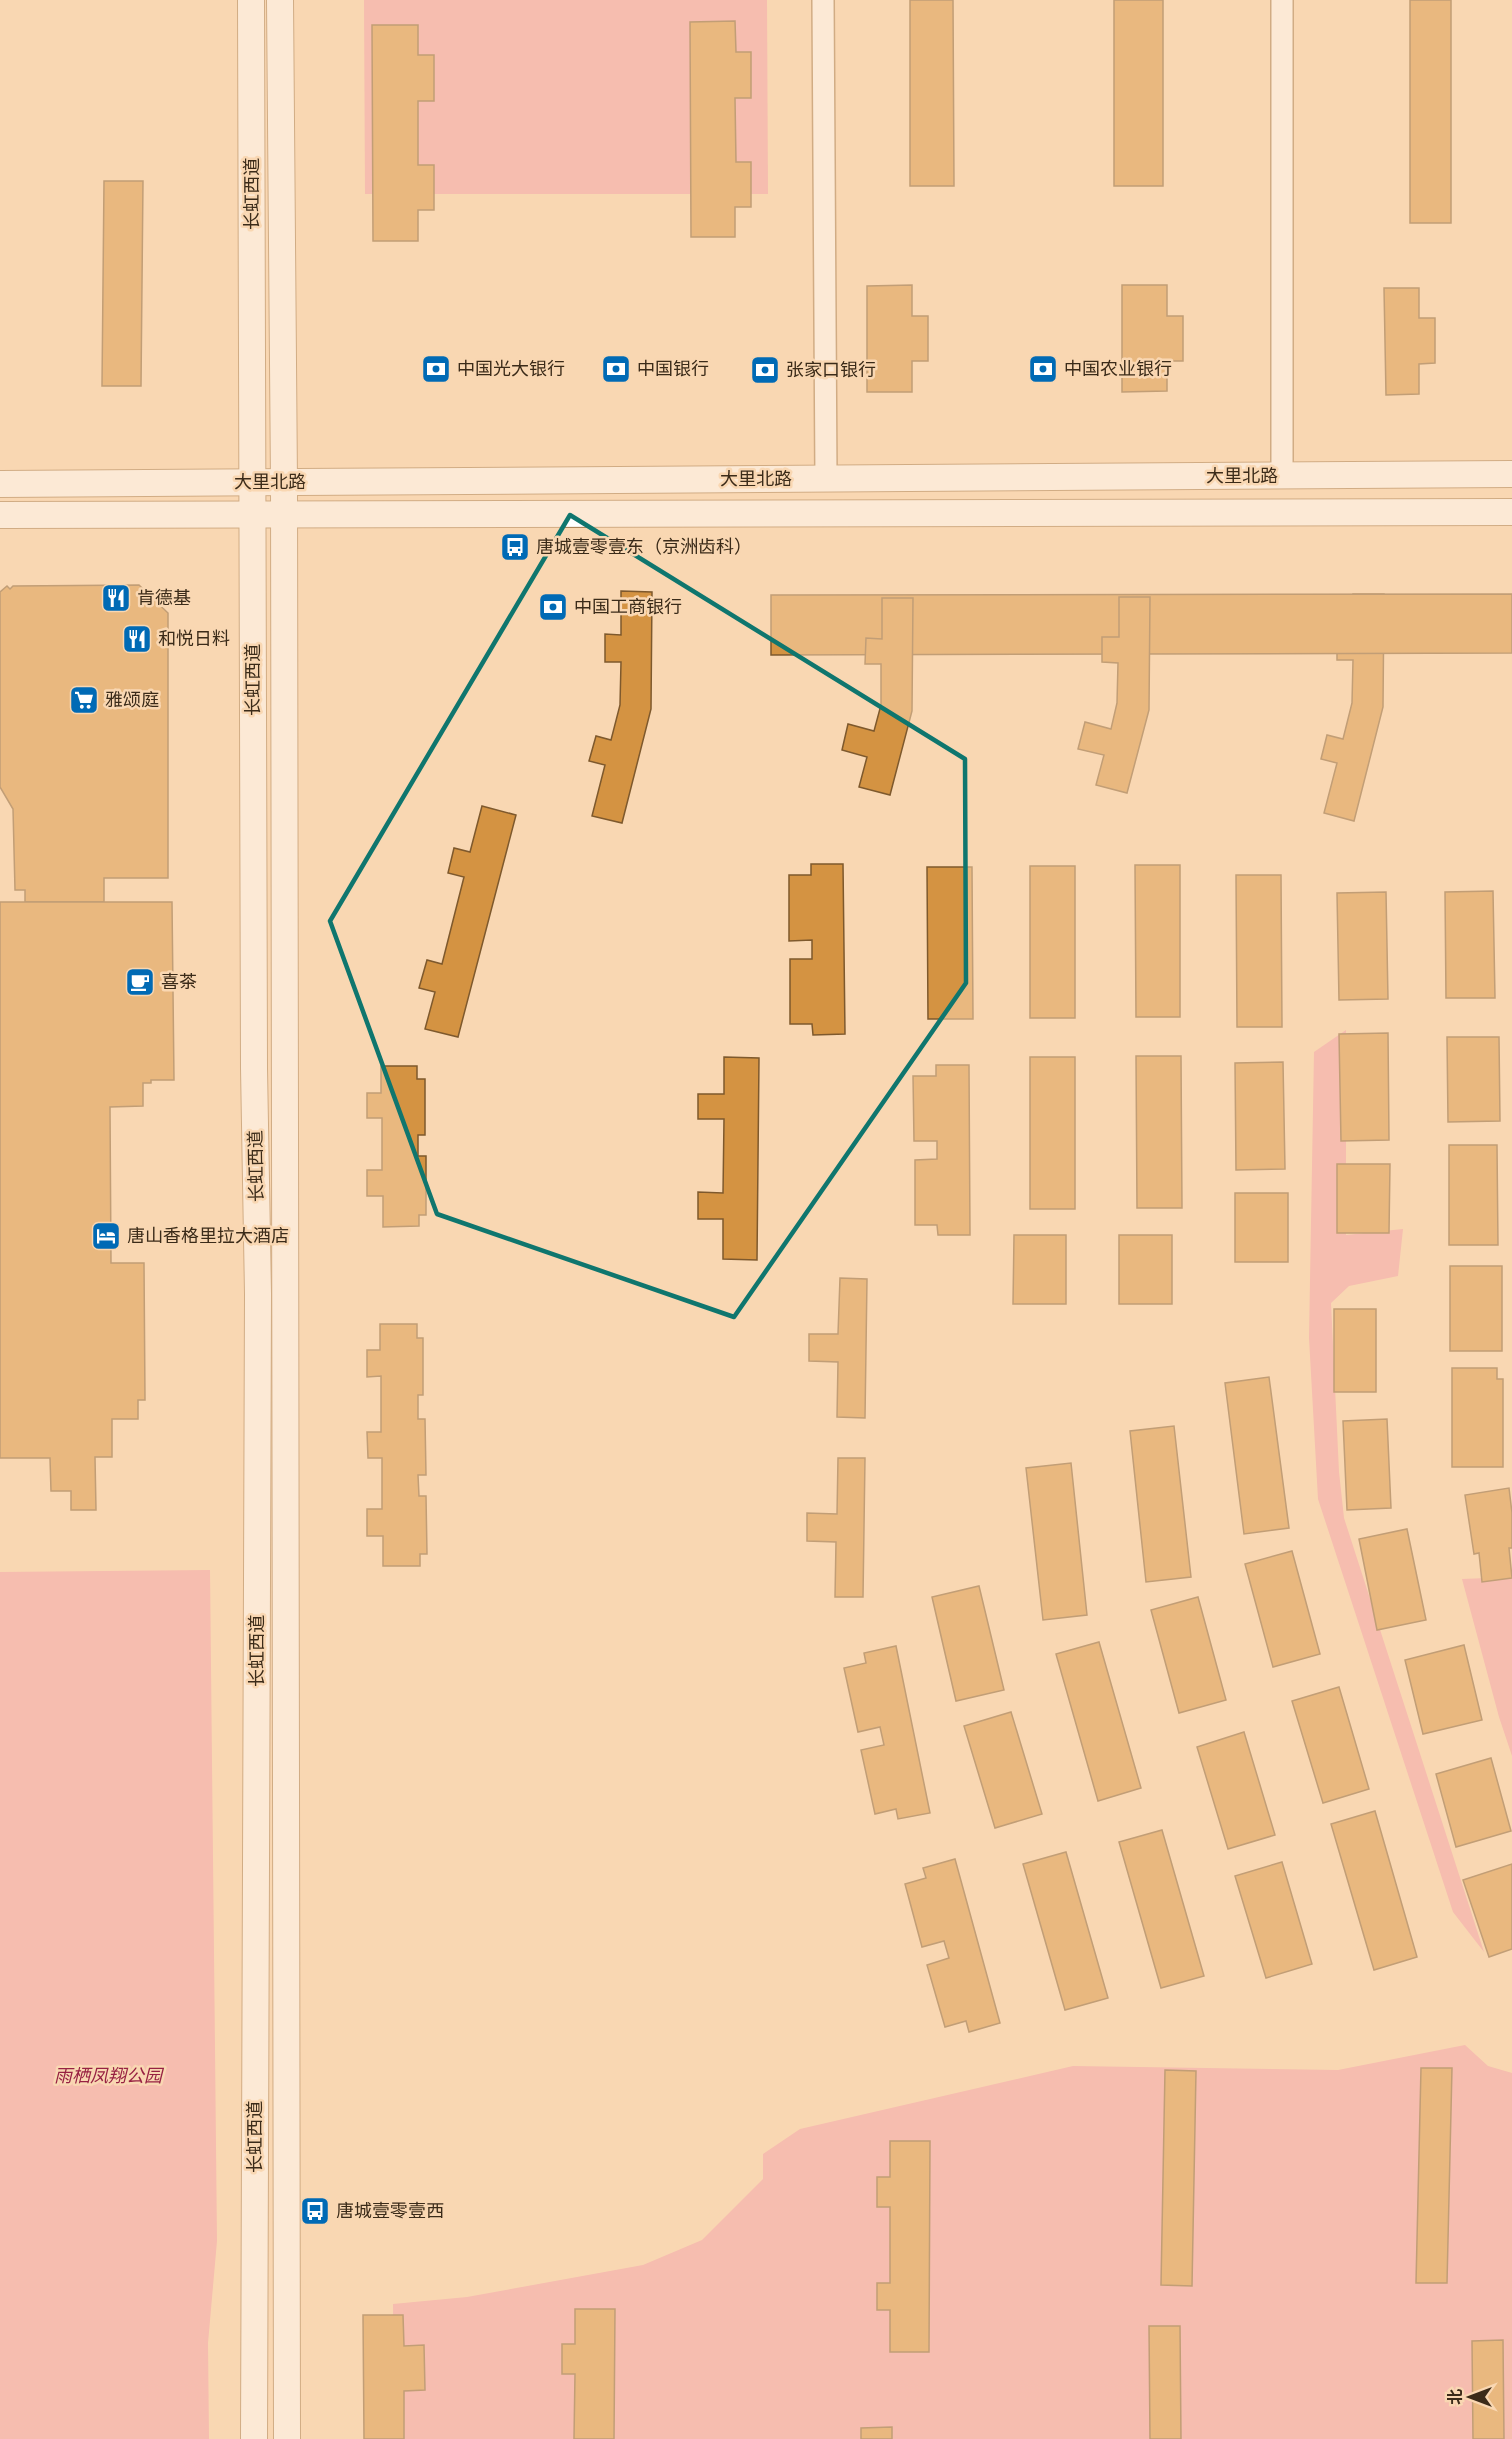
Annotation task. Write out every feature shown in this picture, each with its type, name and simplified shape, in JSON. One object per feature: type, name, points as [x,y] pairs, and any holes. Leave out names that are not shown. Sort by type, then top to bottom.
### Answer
[{"type":"main road","name":"长虹西道","points":[[252,0],[254,1056],[258,1294],[254,2439]]},
{"type":"main road","name":"长虹西道","points":[[280,0],[284,483],[286,2439]]},
{"type":"main road","name":"大里北路","points":[[0,484],[1512,474]]},
{"type":"main road","name":"大里北路","points":[[0,515],[1512,512]]},
{"type":"street","points":[[823,0],[826,479]]},
{"type":"street","points":[[1281,0],[1282,476]]},
{"type":"highlighted area","points":[[570,515],[965,759],[966,983],[734,1317],[437,1214],[330,921]]},
{"type":"green space","points":[[364,0],[767,0],[768,194],[365,194]]},
{"type":"green space","points":[[1346,1030],[1346,1235],[1403,1229],[1398,1276],[1349,1286],[1331,1303],[1339,1472],[1344,1518],[1484,1952],[1453,1912],[1318,1499],[1309,1338],[1314,1052]]},
{"type":"green space","name":"雨栖凤翔公园","points":[[210,1570],[217,2241],[208,2343],[209,2439],[0,2439],[0,1572]]},
{"type":"green space","points":[[1512,1577],[1512,1756],[1499,1717],[1462,1579]]},
{"type":"green space","points":[[1465,2045],[1488,2066],[1512,2073],[1512,2439],[394,2439],[393,2304],[467,2297],[643,2265],[702,2240],[763,2179],[763,2154],[800,2129],[1073,2066],[1338,2070]]},
{"type":"building","points":[[910,0],[953,0],[954,186],[910,186]]},
{"type":"building","points":[[1114,0],[1163,0],[1163,186],[1114,186]]},
{"type":"building","points":[[1410,0],[1451,0],[1451,223],[1410,223]]},
{"type":"building","points":[[735,21],[736,52],[751,52],[751,98],[735,98],[736,162],[751,162],[751,207],[735,207],[735,237],[691,237],[690,22]]},
{"type":"building","points":[[372,25],[418,25],[418,55],[434,55],[434,101],[418,101],[418,165],[434,165],[434,210],[418,210],[418,241],[373,241]]},
{"type":"building","points":[[104,181],[143,181],[141,386],[102,386]]},
{"type":"building","points":[[912,285],[912,316],[928,316],[928,361],[912,361],[912,392],[867,392],[867,286]]},
{"type":"building","points":[[1122,285],[1167,285],[1167,316],[1183,316],[1183,361],[1167,361],[1167,391],[1122,392]]},
{"type":"building","points":[[1384,288],[1419,288],[1419,318],[1435,318],[1435,363],[1419,364],[1419,394],[1386,395]]},
{"type":"building","name":"雅颂庭","points":[[139,585],[168,613],[168,878],[104,878],[104,902],[25,902],[25,890],[15,890],[13,809],[0,787],[0,592],[7,586],[10,589],[13,586]]},
{"type":"building","points":[[621,591],[652,592],[651,709],[622,823],[592,816],[605,765],[589,761],[596,736],[611,740],[620,705],[621,662],[605,662],[605,634],[621,635]]},
{"type":"building","points":[[1353,594],[1384,594],[1383,707],[1354,821],[1324,813],[1337,763],[1321,759],[1327,735],[1343,739],[1352,703],[1353,660],[1337,660],[1337,633],[1353,633]]},
{"type":"building","points":[[1512,594],[1512,653],[771,655],[771,595]]},
{"type":"building","points":[[1119,597],[1150,597],[1149,710],[1127,793],[1096,785],[1104,755],[1078,749],[1085,722],[1111,729],[1117,703],[1118,663],[1102,662],[1102,637],[1119,637]]},
{"type":"building","points":[[882,598],[913,598],[912,711],[890,795],[859,787],[867,757],[842,750],[848,724],[874,731],[881,705],[881,664],[865,664],[866,638],[882,639]]},
{"type":"building","points":[[482,806],[516,815],[458,1037],[425,1029],[435,992],[419,988],[427,960],[442,964],[464,877],[448,873],[454,848],[470,852]]},
{"type":"building","points":[[811,864],[843,864],[845,1034],[813,1035],[812,1024],[790,1024],[790,959],[812,959],[812,940],[789,941],[789,875],[811,875]]},
{"type":"building","points":[[1135,865],[1180,865],[1180,1017],[1136,1017]]},
{"type":"building","points":[[1030,866],[1075,866],[1075,1018],[1030,1018]]},
{"type":"building","points":[[927,867],[972,867],[973,1019],[928,1019]]},
{"type":"building","points":[[1236,875],[1281,875],[1282,1027],[1237,1027]]},
{"type":"building","points":[[1493,891],[1495,998],[1446,998],[1445,892]]},
{"type":"building","points":[[1386,892],[1388,999],[1339,1000],[1337,893]]},
{"type":"building","points":[[0,902],[172,902],[174,1080],[151,1080],[151,1083],[143,1083],[143,1106],[110,1107],[111,1263],[144,1263],[145,1400],[138,1400],[138,1419],[112,1419],[112,1457],[95,1457],[96,1510],[71,1510],[71,1491],[51,1491],[50,1458],[0,1458]]},
{"type":"building","points":[[1388,1033],[1389,1140],[1341,1141],[1339,1034]]},
{"type":"building","points":[[1447,1037],[1499,1037],[1500,1121],[1448,1122]]},
{"type":"building","points":[[1136,1056],[1181,1056],[1182,1208],[1137,1208]]},
{"type":"building","points":[[724,1057],[759,1058],[757,1260],[723,1259],[723,1219],[698,1219],[698,1192],[723,1193],[724,1119],[698,1119],[698,1094],[724,1094]]},
{"type":"building","points":[[1030,1057],[1075,1057],[1075,1209],[1030,1209]]},
{"type":"building","points":[[1283,1062],[1285,1169],[1236,1170],[1235,1063]]},
{"type":"building","points":[[936,1065],[969,1065],[970,1235],[938,1235],[937,1225],[915,1225],[915,1160],[937,1159],[937,1141],[914,1141],[913,1076],[936,1076]]},
{"type":"building","points":[[381,1066],[417,1066],[417,1079],[425,1079],[425,1135],[418,1135],[418,1156],[426,1156],[426,1215],[419,1215],[419,1226],[383,1227],[383,1196],[367,1196],[367,1170],[382,1170],[382,1118],[367,1118],[367,1093],[381,1093]]},
{"type":"building","points":[[1449,1145],[1497,1145],[1498,1245],[1449,1245]]},
{"type":"building","points":[[1337,1164],[1390,1164],[1389,1233],[1337,1233]]},
{"type":"building","points":[[1235,1193],[1288,1193],[1288,1262],[1235,1262]]},
{"type":"building","points":[[1014,1235],[1066,1235],[1066,1304],[1013,1304]]},
{"type":"building","points":[[1119,1235],[1172,1235],[1172,1304],[1119,1304]]},
{"type":"building","points":[[1450,1266],[1502,1266],[1502,1351],[1450,1351]]},
{"type":"building","points":[[840,1278],[867,1279],[865,1418],[837,1417],[838,1362],[809,1361],[809,1334],[838,1334]]},
{"type":"building","points":[[1334,1309],[1376,1309],[1376,1392],[1334,1392]]},
{"type":"building","points":[[380,1324],[417,1324],[417,1338],[423,1338],[423,1395],[418,1395],[418,1419],[425,1419],[426,1475],[418,1475],[419,1496],[426,1496],[427,1554],[420,1554],[420,1566],[383,1566],[383,1536],[367,1536],[367,1509],[382,1509],[382,1458],[368,1458],[367,1432],[381,1432],[381,1376],[367,1377],[367,1350],[380,1350]]},
{"type":"building","points":[[1452,1368],[1497,1368],[1497,1379],[1503,1379],[1503,1467],[1452,1467]]},
{"type":"building","points":[[1269,1377],[1289,1528],[1244,1534],[1225,1383]]},
{"type":"building","points":[[1387,1419],[1391,1508],[1347,1510],[1343,1421]]},
{"type":"building","points":[[1174,1426],[1191,1577],[1146,1582],[1130,1431]]},
{"type":"building","points":[[838,1458],[865,1458],[863,1597],[835,1597],[836,1542],[807,1541],[807,1513],[837,1514]]},
{"type":"building","points":[[1071,1463],[1087,1615],[1043,1620],[1026,1468]]},
{"type":"building","points":[[1509,1488],[1512,1513],[1512,1548],[1509,1548],[1512,1578],[1482,1582],[1479,1553],[1474,1554],[1465,1495]]},
{"type":"building","points":[[1407,1529],[1426,1620],[1377,1630],[1359,1539]]},
{"type":"building","points":[[1292,1551],[1320,1654],[1273,1667],[1245,1564]]},
{"type":"building","points":[[979,1586],[1004,1690],[956,1701],[932,1597]]},
{"type":"building","points":[[1198,1597],[1226,1700],[1179,1713],[1151,1610]]},
{"type":"building","points":[[1099,1642],[1141,1788],[1098,1801],[1056,1654]]},
{"type":"building","points":[[1464,1645],[1482,1720],[1423,1734],[1405,1660]]},
{"type":"building","points":[[896,1646],[930,1813],[898,1819],[896,1809],[875,1814],[861,1750],[884,1745],[880,1727],[858,1732],[844,1668],[866,1663],[864,1653]]},
{"type":"building","points":[[1339,1687],[1369,1789],[1323,1803],[1292,1701]]},
{"type":"building","points":[[1011,1712],[1042,1814],[995,1828],[964,1726]]},
{"type":"building","points":[[1244,1732],[1275,1835],[1228,1849],[1197,1747]]},
{"type":"building","points":[[1491,1758],[1511,1831],[1456,1847],[1436,1774]]},
{"type":"building","points":[[1375,1811],[1417,1957],[1374,1970],[1331,1824]]},
{"type":"building","points":[[1162,1830],[1204,1976],[1161,1988],[1119,1842]]},
{"type":"building","points":[[1066,1852],[1108,1998],[1065,2010],[1023,1864]]},
{"type":"building","points":[[955,1859],[1000,2023],[969,2032],[966,2021],[945,2027],[927,1965],[949,1958],[944,1941],[922,1947],[905,1884],[926,1878],[923,1868]]},
{"type":"building","points":[[1282,1862],[1312,1964],[1266,1978],[1235,1876]]},
{"type":"building","points":[[1512,1864],[1512,1949],[1489,1957],[1463,1880]]},
{"type":"building","points":[[1421,2068],[1452,2068],[1447,2283],[1416,2283]]},
{"type":"building","points":[[1165,2070],[1196,2071],[1192,2286],[1161,2285]]},
{"type":"building","points":[[890,2141],[930,2141],[929,2352],[890,2352],[890,2310],[877,2310],[877,2283],[890,2283],[890,2207],[877,2207],[877,2177],[890,2177]]},
{"type":"building","points":[[575,2309],[615,2309],[614,2439],[574,2439],[575,2374],[562,2374],[562,2344],[575,2344]]},
{"type":"building","points":[[363,2315],[403,2315],[404,2346],[424,2345],[425,2390],[404,2391],[404,2439],[364,2439]]},
{"type":"building","points":[[1149,2326],[1180,2326],[1181,2439],[1150,2439]]},
{"type":"building","points":[[1503,2340],[1504,2439],[1473,2439],[1472,2341]]},
{"type":"building","points":[[892,2427],[892,2439],[861,2439],[861,2428]]},
{"type":"place","name":"中国光大银行","points":[[436,369]]},
{"type":"place","name":"中国银行","points":[[616,369]]},
{"type":"place","name":"中国农业银行","points":[[1043,369]]},
{"type":"place","name":"张家口银行","points":[[765,370]]},
{"type":"place","name":"唐城壹零壹东（京洲齿科）","points":[[515,547]]},
{"type":"place","name":"肯德基","points":[[116,598]]},
{"type":"place","name":"中国工商银行","points":[[553,607]]},
{"type":"place","name":"和悦日料","points":[[137,639]]},
{"type":"place","name":"雅颂庭","points":[[84,700]]},
{"type":"place","name":"喜茶","points":[[140,982]]},
{"type":"place","name":"唐山香格里拉大酒店","points":[[106,1236]]},
{"type":"place","name":"唐城壹零壹西","points":[[315,2211]]}]
